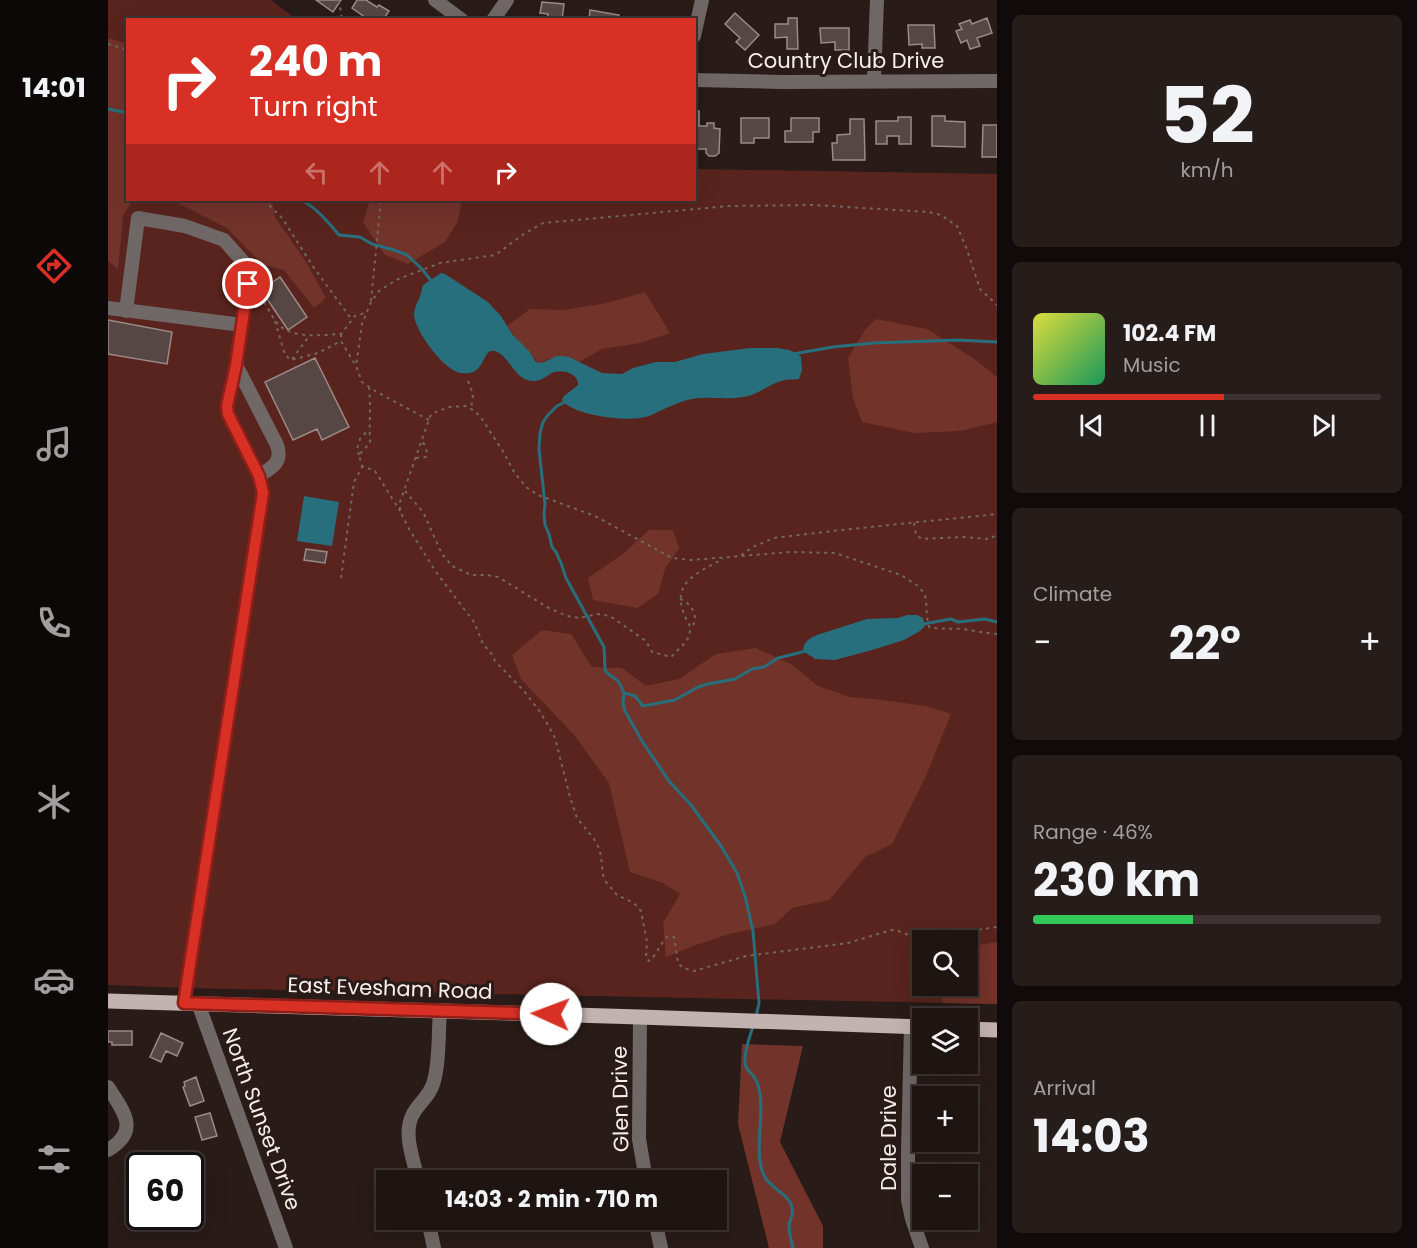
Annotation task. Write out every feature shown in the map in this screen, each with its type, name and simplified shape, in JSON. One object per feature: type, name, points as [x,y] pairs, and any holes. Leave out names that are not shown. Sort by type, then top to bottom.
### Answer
[{"type":"main road","name":"East Evesham Road","points":[[108,1001],[912,1027]]},
{"type":"main road","points":[[978,1029],[997,1030]]},
{"type":"street","points":[[435,0],[459,18]]},
{"type":"street","points":[[494,18],[507,0]]},
{"type":"street","points":[[696,27],[702,0]]},
{"type":"street","points":[[873,81],[877,0]]},
{"type":"street","name":"Country Club Drive","points":[[696,80],[997,81]]},
{"type":"street","points":[[126,311],[138,218],[185,226],[224,240],[246,265],[248,284],[246,299],[227,406],[228,414],[259,476],[263,493],[191,1003]]},
{"type":"street","points":[[108,308],[242,326]]},
{"type":"street","points":[[236,365],[280,453],[276,464],[259,476]]},
{"type":"street","name":"North Sunset Drive","points":[[191,1003],[286,1248]]},
{"type":"street","points":[[416,1170],[409,1125],[412,1115],[427,1098],[434,1084],[440,1011]]},
{"type":"street","name":"Glen Drive","points":[[640,1017],[639,1139],[644,1170]]},
{"type":"street","name":"Dale Drive","points":[[914,1074],[908,1151],[909,1200],[912,1219],[922,1248]]},
{"type":"street","points":[[108,1087],[126,1115],[127,1124],[121,1140],[110,1144]]},
{"type":"street","points":[[430,1230],[434,1248]]},
{"type":"street","points":[[657,1230],[661,1248]]},
{"type":"path","points":[[339,0],[342,18]]},
{"type":"path","points":[[108,44],[126,49]]},
{"type":"path","points":[[265,201],[282,218],[314,268],[352,320]]},
{"type":"path","points":[[356,366],[360,334],[371,302],[381,201]]},
{"type":"path","points":[[371,302],[379,291],[396,280],[440,263],[495,255],[543,223],[729,206],[814,205],[929,212],[941,215],[957,226],[980,289],[997,305]]},
{"type":"path","points":[[246,299],[264,302],[279,326],[291,333],[341,334]]},
{"type":"path","points":[[367,313],[355,316],[341,334],[341,342],[356,366],[362,382],[429,420]]},
{"type":"path","points":[[274,318],[285,355],[291,360]]},
{"type":"path","points":[[291,360],[310,335]]},
{"type":"path","points":[[291,360],[318,353],[341,342]]},
{"type":"path","points":[[468,381],[472,394],[471,409]]},
{"type":"path","points":[[359,455],[370,443],[369,387]]},
{"type":"path","points":[[399,511],[400,502],[431,414],[449,407],[465,406],[475,411],[482,419],[514,472],[526,487],[538,495],[595,516],[672,558],[691,560],[791,552],[835,554],[901,575],[918,586],[927,599],[929,627],[997,634]]},
{"type":"path","points":[[369,429],[360,439],[357,448],[363,466],[375,471],[436,572],[474,622],[483,644],[495,662],[524,691],[548,724],[555,738],[577,818],[599,848],[606,882],[617,895],[634,903],[641,911],[647,942],[646,958],[649,961],[654,958],[667,937],[674,937],[678,963],[683,968],[694,971],[746,956],[848,943],[891,930],[898,930],[920,938],[997,927]]},
{"type":"path","points":[[416,458],[426,456],[428,453],[426,445],[422,442]]},
{"type":"path","points":[[342,578],[354,482],[363,466]]},
{"type":"path","points":[[405,491],[423,512],[442,554],[452,566],[471,574],[498,577],[547,607],[567,616],[580,618],[597,614],[610,616],[646,641],[652,652],[671,657],[687,641],[695,615],[692,606],[680,598]]},
{"type":"path","points":[[738,557],[774,538],[997,514]]},
{"type":"path","points":[[914,523],[916,535],[922,539],[962,537],[989,539],[997,535]]},
{"type":"path","points":[[691,628],[680,603],[684,584],[696,573],[726,557]]},
{"type":"shaded area","points":[[108,0],[271,0],[295,18],[126,18],[126,201],[696,201],[696,169],[997,174],[997,1004],[108,985]]},
{"type":"shaded area","points":[[108,38],[126,43],[126,201],[132,201],[123,216],[118,269],[108,261]]},
{"type":"shaded area","points":[[173,201],[272,201],[275,217],[308,265],[326,298],[314,308],[284,270],[263,265],[227,228]]},
{"type":"shaded area","points":[[370,201],[462,201],[458,221],[445,242],[408,264],[385,255],[363,222]]},
{"type":"shaded area","points":[[645,292],[670,333],[640,343],[602,349],[579,362],[560,357],[538,363],[507,326],[530,309],[563,310],[607,303]]},
{"type":"shaded area","points":[[876,319],[927,329],[973,358],[997,377],[997,422],[961,431],[914,433],[862,422],[853,398],[848,358],[865,330]]},
{"type":"shaded area","points":[[649,530],[673,530],[679,548],[665,569],[658,594],[637,608],[593,600],[588,578],[624,553]]},
{"type":"shaded area","points":[[542,630],[571,634],[592,667],[622,668],[646,686],[679,679],[716,654],[756,648],[791,664],[818,686],[850,697],[927,706],[951,714],[926,776],[892,844],[865,857],[829,900],[792,908],[775,924],[729,934],[666,957],[663,923],[680,894],[663,883],[630,872],[609,783],[575,736],[521,679],[512,655]]},
{"type":"shaded area","points":[[997,942],[997,1004],[943,1003],[941,996],[978,996],[978,945]]},
{"type":"shaded area","points":[[742,1044],[803,1046],[780,1142],[823,1226],[823,1248],[769,1248],[738,1124]]},
{"type":"water","points":[[441,273],[488,302],[538,363],[562,356],[569,357],[602,373],[622,374],[633,368],[656,362],[675,362],[703,354],[750,348],[777,348],[798,354],[801,357],[802,370],[799,379],[780,382],[743,397],[692,399],[649,416],[637,418],[614,418],[589,414],[568,406],[562,400],[578,385],[576,378],[566,372],[554,372],[537,381],[527,380],[495,351],[487,353],[479,367],[469,373],[454,371],[439,358],[419,331],[414,315],[423,285]]},
{"type":"water","points":[[304,496],[339,502],[332,546],[297,541]]},
{"type":"water","points":[[917,615],[923,618],[925,626],[904,640],[835,660],[815,659],[803,650],[807,641],[817,635],[867,619],[898,618]]},
{"type":"building","points":[[316,0],[341,0],[333,12]]},
{"type":"building","points":[[357,0],[366,0],[389,11],[384,18],[366,18],[352,8]]},
{"type":"building","points":[[542,2],[564,4],[562,18],[547,18],[548,14],[540,13]]},
{"type":"building","points":[[590,10],[619,15],[618,18],[589,18]]},
{"type":"building","points":[[735,13],[759,35],[745,50],[736,42],[740,38],[725,24]]},
{"type":"building","points":[[788,18],[797,18],[798,49],[787,49],[787,37],[775,38],[775,24],[788,24]]},
{"type":"building","points":[[987,18],[992,33],[977,38],[980,46],[970,49],[967,40],[961,43],[956,31],[962,29],[959,24],[970,20],[972,24]]},
{"type":"building","points":[[908,25],[934,25],[935,48],[922,48],[922,44],[909,45]]},
{"type":"building","points":[[820,28],[849,28],[849,50],[835,50],[835,42],[821,43]]},
{"type":"building","points":[[696,111],[699,111],[699,126],[714,123],[714,128],[720,129],[719,153],[709,156],[706,149],[697,149],[697,153]]},
{"type":"building","points":[[932,116],[945,116],[945,121],[965,122],[965,147],[932,146]]},
{"type":"building","points":[[898,117],[911,117],[911,144],[899,144],[899,136],[887,136],[887,144],[876,144],[876,121],[898,121]]},
{"type":"building","points":[[741,118],[769,118],[769,138],[754,138],[754,143],[741,143]]},
{"type":"building","points":[[791,118],[819,118],[819,132],[813,132],[813,142],[785,142],[785,131],[791,131]]},
{"type":"building","points":[[850,119],[864,119],[865,160],[833,160],[832,143],[837,143],[837,135],[850,134]]},
{"type":"building","points":[[983,125],[997,125],[997,157],[982,157]]},
{"type":"building","points":[[280,277],[307,317],[288,330],[261,290]]},
{"type":"building","points":[[108,320],[172,332],[167,364],[108,354]]},
{"type":"building","points":[[315,358],[349,427],[322,440],[317,429],[293,440],[265,382]]},
{"type":"building","points":[[306,549],[327,552],[325,563],[304,560]]},
{"type":"building","points":[[108,1031],[132,1031],[132,1045],[112,1045],[112,1042],[108,1042]]},
{"type":"building","points":[[161,1033],[183,1043],[177,1056],[166,1051],[161,1062],[150,1057]]},
{"type":"building","points":[[196,1077],[204,1101],[190,1106],[183,1087],[184,1082]]},
{"type":"building","points":[[210,1113],[217,1136],[202,1140],[195,1117]]},
{"type":"waterway","points":[[108,109],[126,113]]},
{"type":"waterway","points":[[303,201],[317,211],[339,235],[360,237],[372,244],[407,255],[432,282]]},
{"type":"waterway","points":[[793,354],[873,343],[958,340],[997,342]]},
{"type":"waterway","points":[[567,401],[557,406],[548,415],[540,433],[539,449],[545,525],[566,578],[604,647],[605,670],[621,686],[624,693],[625,711],[669,781],[691,805],[721,846],[737,873],[753,931],[759,1003],[756,1017]]},
{"type":"waterway","points":[[923,624],[951,619],[958,622],[985,619],[997,622]]},
{"type":"waterway","points":[[624,693],[635,696],[643,706],[675,700],[698,687],[735,679],[752,669],[764,667],[778,658],[806,651]]},
{"type":"waterway","points":[[753,1026],[746,1048],[745,1065],[756,1081],[760,1094],[760,1159],[765,1177],[790,1202],[792,1207],[789,1225],[793,1248]]},
{"type":"route","points":[[248,284],[236,365],[227,406],[228,414],[259,476],[263,493],[184,1003],[551,1014]]}]
